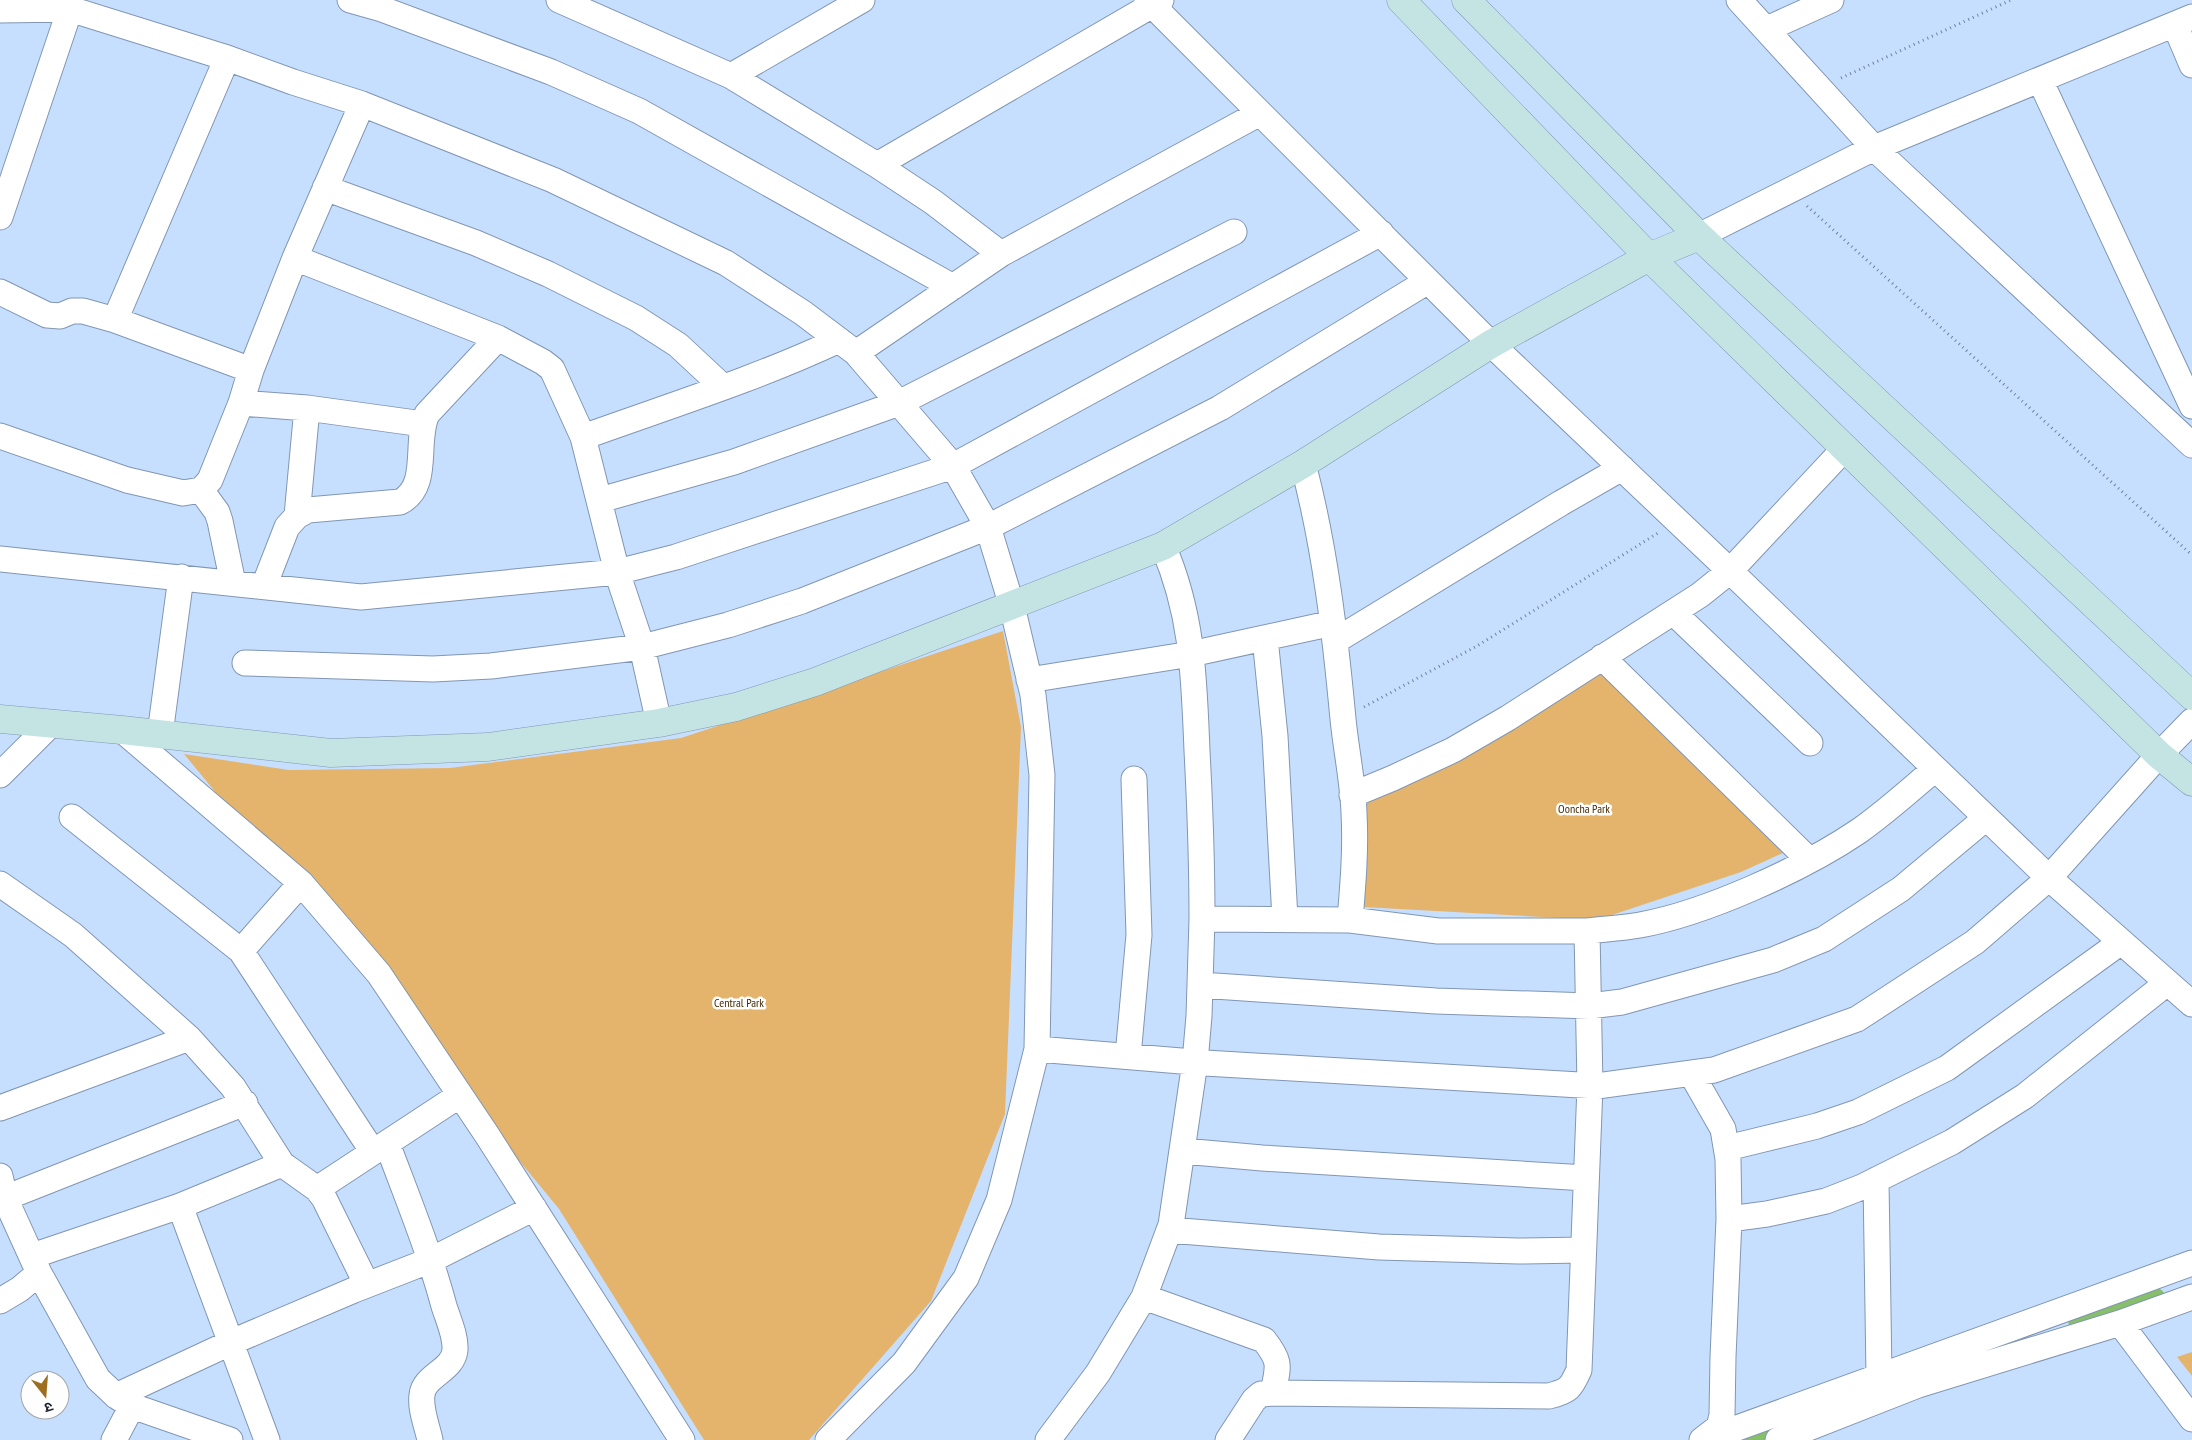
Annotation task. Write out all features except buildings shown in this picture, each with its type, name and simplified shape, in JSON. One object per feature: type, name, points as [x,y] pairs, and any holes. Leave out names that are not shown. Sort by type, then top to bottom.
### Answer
[{"type":"street","points":[[350,0],[382,9],[551,72],[639,111],[953,287]]},
{"type":"street","points":[[558,0],[731,76],[877,164],[933,202],[1001,254]]},
{"type":"street","points":[[731,76],[862,0]]},
{"type":"street","points":[[1401,0],[1649,257],[2159,755],[2192,782]]},
{"type":"street","points":[[1466,0],[1699,236],[2192,696]]},
{"type":"street","points":[[1739,0],[1768,29],[1818,88],[1874,148],[2189,439]]},
{"type":"street","points":[[1768,29],[1831,0]]},
{"type":"street","points":[[877,164],[1153,2],[1260,113],[1491,344],[1730,570],[2048,878],[2192,1004]]},
{"type":"street","points":[[2,208],[70,4]]},
{"type":"street","points":[[0,10],[70,4],[293,82],[362,104],[553,180],[718,259],[803,313],[847,346],[953,466],[988,527],[1012,606],[1032,695],[1042,775],[1036,1049],[999,1200],[966,1278],[904,1363],[828,1440]]},
{"type":"street","points":[[0,719],[331,752],[488,747],[659,722],[736,708],[806,685],[1163,546],[1303,464],[1491,344],[1649,257],[1699,236],[1874,148],[2183,21],[2192,65]]},
{"type":"street","points":[[115,320],[227,58]]},
{"type":"street","points":[[2040,80],[2192,406]]},
{"type":"street","points":[[0,436],[127,480],[183,493],[201,490],[210,480],[295,258],[362,104]]},
{"type":"street","points":[[583,437],[803,357],[847,346],[953,287],[1001,254],[1260,113]]},
{"type":"street","points":[[325,188],[476,243],[548,274],[618,310],[678,345],[723,387]]},
{"type":"street","points":[[600,500],[734,462],[899,404],[1234,232]]},
{"type":"street","points":[[0,559],[361,597],[617,572],[676,557],[953,466],[1381,233]]},
{"type":"street","points":[[295,258],[498,338],[543,362],[552,369],[583,437],[617,572],[642,647],[659,722]]},
{"type":"street","points":[[245,663],[432,669],[491,666],[642,647],[728,625],[802,601],[988,527],[1220,408],[1428,281]]},
{"type":"street","points":[[0,292],[47,315],[60,316],[72,312],[83,312],[115,320],[251,370]]},
{"type":"street","points":[[264,586],[287,527],[297,516],[308,510],[400,502],[406,499],[417,486],[423,424],[427,414],[498,338]]},
{"type":"street","points":[[241,403],[308,408],[423,424]]},
{"type":"street","points":[[297,516],[308,408]]},
{"type":"street","points":[[1352,795],[1394,778],[1453,750],[1508,718],[1674,613],[1730,570],[1845,448]]},
{"type":"street","points":[[1303,464],[1312,498],[1324,561],[1334,632],[1354,812],[1354,871],[1350,920]]},
{"type":"street","points":[[1029,680],[1191,654],[1266,638],[1334,632],[1622,468]]},
{"type":"street","points":[[201,490],[217,512],[220,520],[233,583]]},
{"type":"street","points":[[1048,1440],[1098,1373],[1144,1298],[1169,1230],[1183,1151],[1195,1062],[1200,985],[1202,855],[1191,654],[1188,626],[1176,576],[1163,546]]},
{"type":"street","points":[[160,734],[182,577]]},
{"type":"street","points":[[1674,613],[1810,743]]},
{"type":"street","points":[[1266,638],[1275,736],[1285,919]]},
{"type":"street","points":[[1602,657],[1809,860]]},
{"type":"street","points":[[1036,1049],[1195,1062],[1590,1086],[1714,1070],[1857,1019],[1975,942],[2048,878],[2192,721]]},
{"type":"street","points":[[0,775],[52,723]]},
{"type":"street","points":[[122,730],[302,882],[379,974],[534,1208],[671,1437]]},
{"type":"street","points":[[1202,919],[1350,920],[1438,931],[1587,931],[1641,925],[1688,912],[1745,891],[1809,860],[1858,831],[1888,809],[1935,768]]},
{"type":"street","points":[[1128,1056],[1138,935],[1134,779]]},
{"type":"street","points":[[72,817],[241,951],[380,1148],[431,1260],[454,1341],[455,1350],[453,1358],[447,1366],[431,1379],[422,1393],[422,1404],[430,1440]]},
{"type":"street","points":[[1200,985],[1436,1001],[1590,1006],[1622,1002],[1773,960],[1824,939],[1901,889],[1986,818]]},
{"type":"street","points":[[241,951],[302,882]]},
{"type":"street","points":[[0,884],[73,935],[189,1038],[245,1103],[282,1164],[317,1190],[324,1198],[367,1285]]},
{"type":"street","points":[[1228,1440],[1254,1400],[1261,1394],[1273,1392],[1549,1396],[1562,1393],[1572,1387],[1579,1370],[1590,1086],[1590,1006],[1587,931]]},
{"type":"street","points":[[1727,1148],[1817,1126],[1858,1112],[1947,1068],[2121,942]]},
{"type":"street","points":[[1729,1219],[1767,1214],[1826,1200],[1876,1180],[1952,1142],[2025,1096],[2167,982]]},
{"type":"street","points":[[0,1108],[189,1038]]},
{"type":"street","points":[[1691,1073],[1724,1129],[1727,1148],[1729,1219],[1722,1357],[1722,1415],[1719,1427],[1703,1440]]},
{"type":"street","points":[[317,1190],[460,1095]]},
{"type":"street","points":[[230,1440],[124,1401],[98,1379],[35,1264],[3,1187],[245,1103]]},
{"type":"street","points":[[1183,1151],[1262,1158],[1586,1178]]},
{"type":"street","points":[[0,1301],[20,1289],[35,1264],[282,1164]]},
{"type":"street","points":[[1876,1180],[1879,1376]]},
{"type":"street","points":[[180,1206],[267,1440]]},
{"type":"street","points":[[114,1440],[124,1401],[232,1342],[431,1260],[534,1208]]},
{"type":"street","points":[[1169,1230],[1379,1247],[1509,1251],[1583,1250]]},
{"type":"street","points":[[1703,1440],[2192,1263]]},
{"type":"street","points":[[1778,1440],[1918,1384],[2120,1323],[2192,1297]]},
{"type":"street","points":[[1144,1298],[1264,1340],[1276,1355],[1278,1366],[1273,1392]]},
{"type":"street","points":[[2120,1323],[2192,1419]]},
{"type":"path","points":[[1818,88],[2011,0]]},
{"type":"path","points":[[1790,190],[2192,555]]},
{"type":"path","points":[[1343,718],[1477,646],[1678,521]]},
{"type":"green space","name":"Central Park","points":[[1003,631],[1021,727],[1005,1114],[931,1301],[809,1440],[704,1440],[559,1209],[184,754],[289,770],[450,768],[681,738]]},
{"type":"green space","name":"Ooncha Park","points":[[1603,672],[1783,853],[1741,872],[1597,920],[1363,907],[1366,804]]},
{"type":"green space","points":[[2192,1352],[2192,1376],[2177,1357]]},
{"type":"waterway","points":[[2079,1323],[2155,1298]]},
{"type":"waterway","points":[[1744,1440],[1798,1421]]}]
